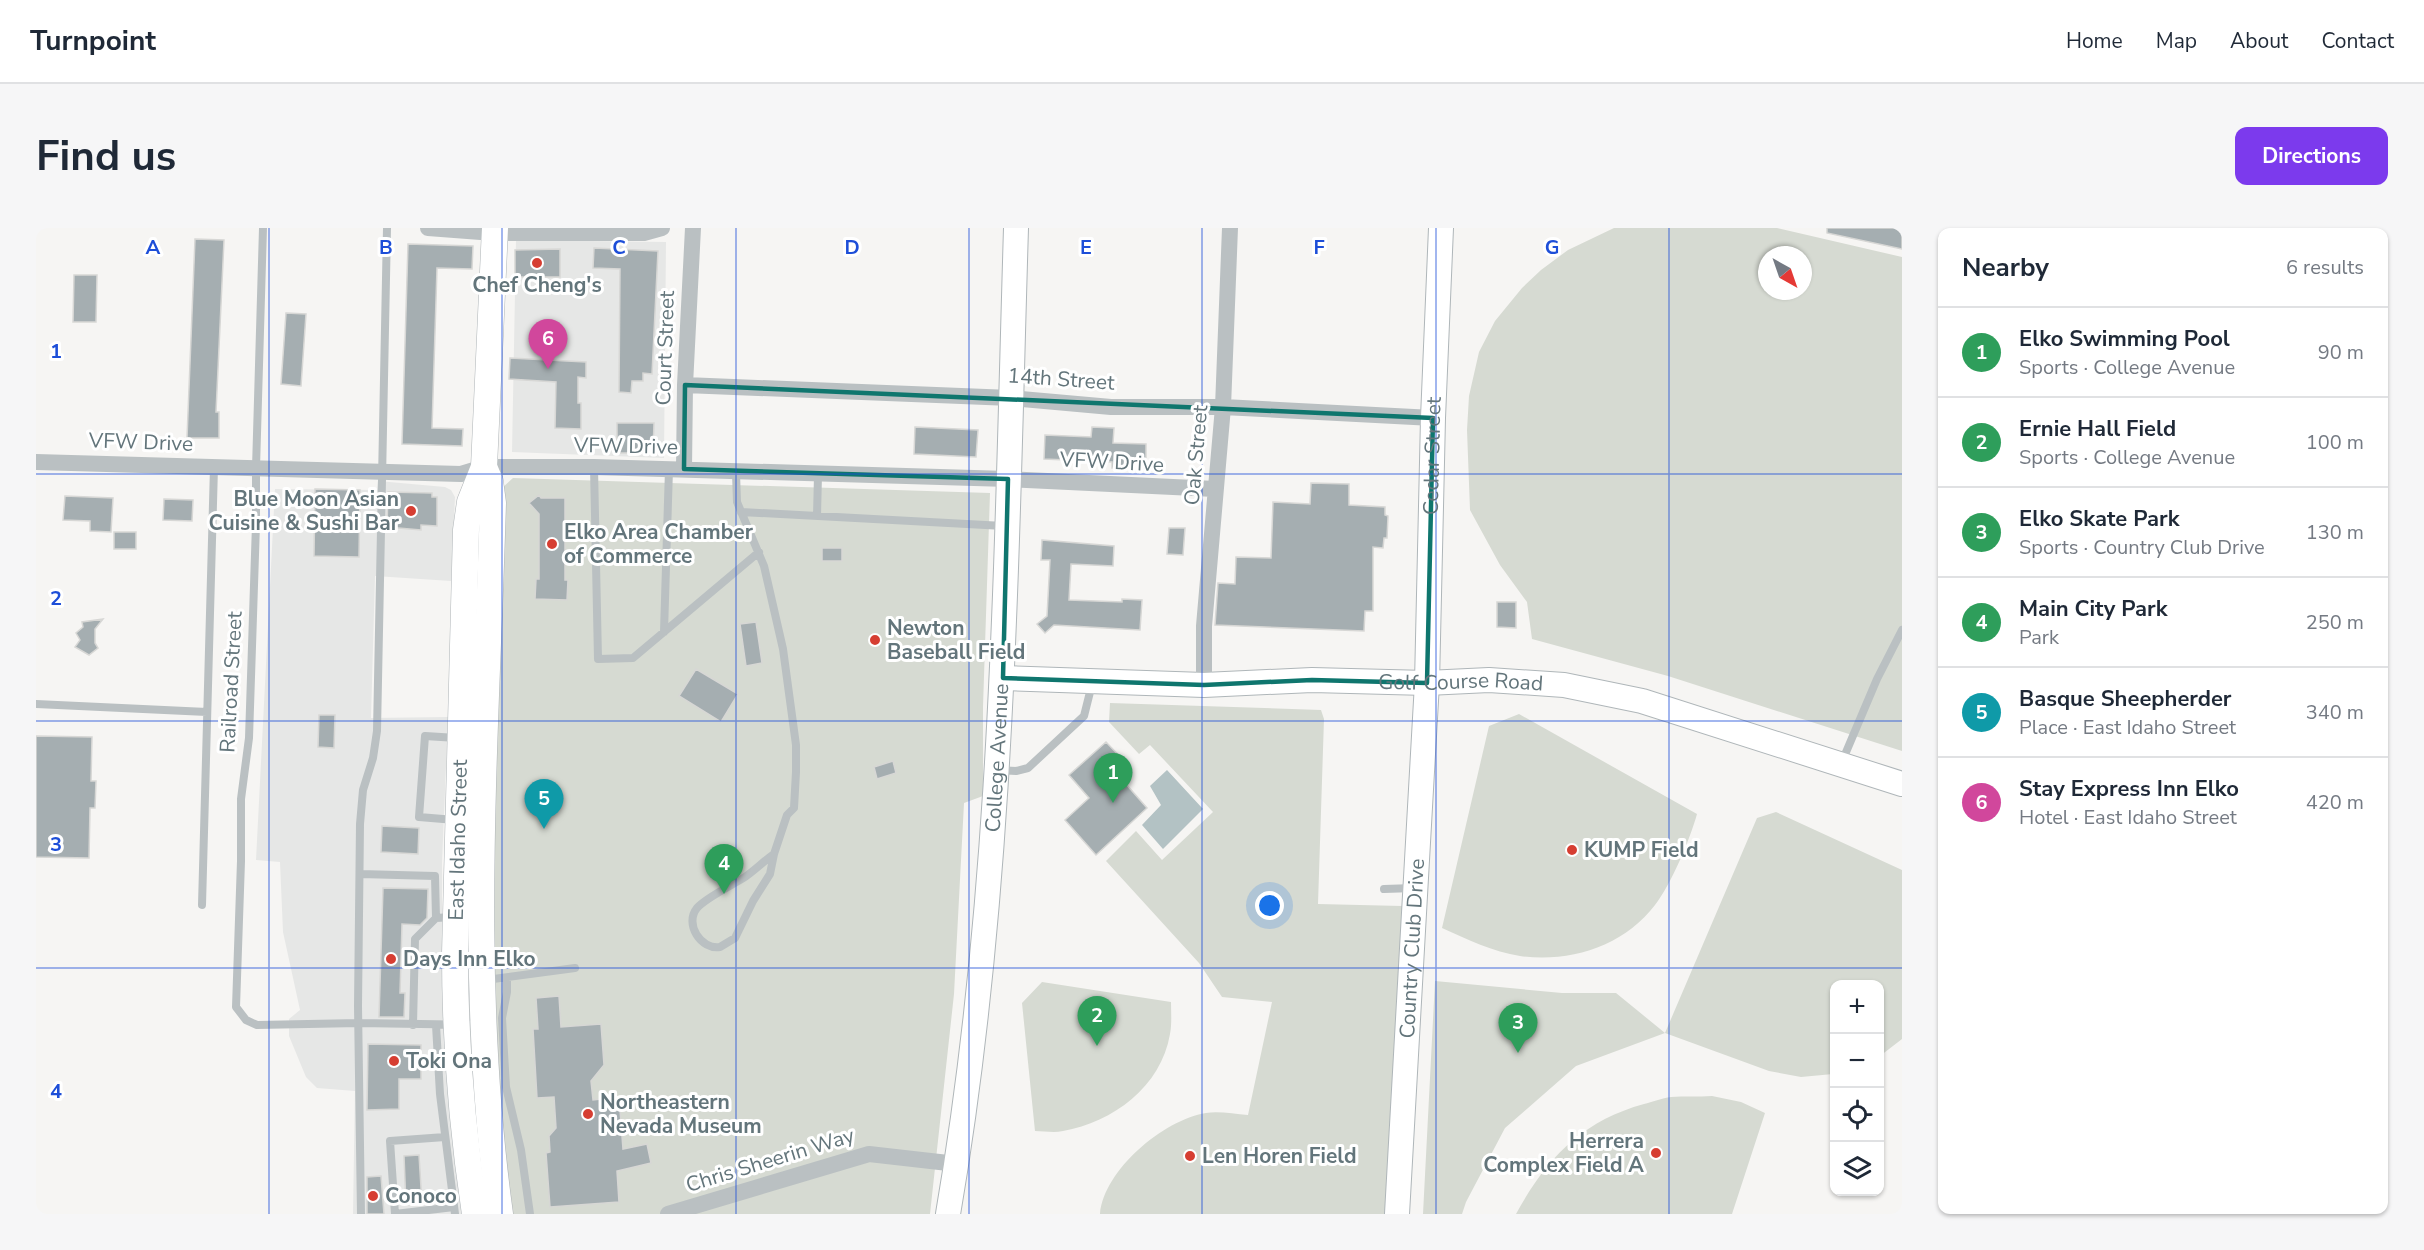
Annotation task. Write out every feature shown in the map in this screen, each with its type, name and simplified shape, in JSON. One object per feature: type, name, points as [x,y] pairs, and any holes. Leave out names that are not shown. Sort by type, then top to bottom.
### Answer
[{"type":"main road","name":"East Idaho Street","points":[[461,1212],[460,1096],[446,1025],[468,983],[473,738],[466,530],[473,494],[484,467],[494,230]]},
{"type":"main road","name":"East Idaho Street","points":[[470,820],[446,918],[482,1025],[488,1121],[500,1214]]},
{"type":"street","points":[[428,228],[644,233],[662,228]]},
{"type":"street","name":"Court Street","points":[[677,469],[685,385],[693,228]]},
{"type":"street","name":"College Avenue","points":[[948,1214],[957,1164],[980,991],[1003,678],[1016,228]]},
{"type":"street","name":"Oak Street","points":[[1204,685],[1204,626],[1223,407],[1230,228]]},
{"type":"street","name":"Cedar Street","points":[[1427,683],[1433,418],[1441,228]]},
{"type":"street","name":"14th Street","points":[[685,385],[1011,398],[1111,407],[1223,407],[1433,418]]},
{"type":"street","name":"VFW Drive","points":[[36,462],[461,474],[484,467],[594,467],[736,473],[1008,479],[1215,489]]},
{"type":"street","name":"Golf Course Road","points":[[1003,678],[1204,685],[1312,680],[1427,683],[1518,680],[1602,692],[1642,701],[1902,784]]},
{"type":"street","name":"Country Club Drive","points":[[1397,1214],[1427,683]]},
{"type":"street","name":"Chris Sheerin Way","points":[[668,1214],[869,1154],[957,1164]]},
{"type":"lane","name":"Railroad Street","points":[[262,228],[256,524],[249,726],[241,799],[236,1003],[242,1016],[257,1025],[359,1023],[482,1025]]},
{"type":"lane","points":[[361,1214],[360,874],[363,798],[377,731],[387,228]]},
{"type":"lane","points":[[202,906],[214,467]]},
{"type":"lane","points":[[594,467],[598,659],[633,658],[759,552]]},
{"type":"lane","points":[[664,632],[677,469]]},
{"type":"lane","points":[[736,473],[736,499],[759,552],[783,649],[796,745],[794,808],[788,815],[774,854],[770,874],[753,901],[735,938],[720,947],[707,945],[696,934],[693,927],[696,910],[747,876],[774,854]]},
{"type":"lane","points":[[817,516],[818,475]]},
{"type":"lane","points":[[741,512],[1007,526]]},
{"type":"lane","points":[[1840,764],[1877,679],[1902,630]]},
{"type":"lane","points":[[996,770],[1016,771],[1028,768],[1084,716],[1093,681]]},
{"type":"lane","points":[[36,704],[207,712]]},
{"type":"lane","points":[[470,820],[419,817],[425,736],[473,738]]},
{"type":"lane","points":[[360,874],[435,876],[446,918],[415,939],[413,1025]]},
{"type":"lane","points":[[1384,889],[1416,888]]},
{"type":"lane","points":[[468,983],[575,968]]},
{"type":"lane","points":[[507,978],[507,993],[502,1018],[507,1087],[521,1150],[530,1214]]},
{"type":"lane","points":[[445,1137],[390,1141],[395,1214],[461,1212],[445,1137],[440,1094],[446,1025]]},
{"type":"highlighted area","points":[[685,385],[1433,418],[1427,683],[1312,680],[1204,685],[1003,678],[1008,479],[684,469]]},
{"type":"shaded area","points":[[1614,228],[1777,228],[1902,257],[1902,751],[1668,676],[1532,639],[1527,602],[1500,565],[1470,510],[1467,430],[1469,396],[1479,352],[1495,321],[1522,288],[1568,250]]},
{"type":"shaded area","points":[[516,240],[666,242],[664,458],[512,452]]},
{"type":"shaded area","points":[[513,478],[990,493],[983,707],[983,796],[964,803],[954,994],[930,1214],[507,1214],[490,1019],[502,488]]},
{"type":"shaded area","points":[[378,481],[445,487],[451,490],[455,497],[451,581],[375,576],[371,718],[448,717],[442,863],[442,992],[447,1081],[462,1214],[353,1214],[355,1091],[317,1088],[306,1077],[289,1036],[289,1019],[300,1010],[283,932],[280,862],[256,860],[275,489],[377,490]]},
{"type":"shaded area","points":[[1110,703],[1321,710],[1324,719],[1318,904],[1402,906],[1386,1214],[1100,1214],[1104,1197],[1112,1181],[1138,1150],[1155,1136],[1189,1118],[1206,1113],[1248,1115],[1272,1002],[1222,997],[1199,963],[1106,861],[1136,831],[1162,860],[1213,812],[1150,745],[1139,754],[1109,722]]},
{"type":"shaded area","name":"KUMP Field","points":[[1519,714],[1697,814],[1679,861],[1655,905],[1628,931],[1612,941],[1577,954],[1558,957],[1520,956],[1480,945],[1442,928],[1489,726]]},
{"type":"shaded area","points":[[1167,770],[1203,809],[1163,849],[1142,825],[1161,805],[1150,786]]},
{"type":"shaded area","points":[[1776,812],[1902,870],[1902,1039],[1884,1053],[1884,980],[1830,980],[1830,1074],[1801,1077],[1769,1071],[1665,1033],[1757,818]]},
{"type":"shaded area","points":[[1435,981],[1562,993],[1616,993],[1665,1033],[1576,1066],[1505,1128],[1462,1214],[1423,1214]]},
{"type":"shaded area","points":[[1042,982],[1171,1002],[1171,1030],[1165,1053],[1157,1070],[1145,1086],[1132,1099],[1100,1119],[1060,1132],[1035,1131],[1022,1003]]},
{"type":"shaded area","name":"Herrera Complex Field A","points":[[1712,1096],[1741,1102],[1765,1113],[1732,1214],[1516,1214],[1553,1160],[1584,1132],[1602,1121],[1622,1111],[1664,1098]]},
{"type":"building","points":[[1827,228],[1902,228],[1902,249],[1827,233]]},
{"type":"building","points":[[195,239],[224,240],[216,412],[219,412],[219,438],[187,438]]},
{"type":"building","points":[[408,244],[473,246],[472,269],[437,268],[432,428],[463,429],[462,446],[402,444]]},
{"type":"building","points":[[594,248],[658,251],[652,374],[643,373],[643,381],[632,381],[631,393],[619,392],[620,269],[593,268]]},
{"type":"building","name":"Chef Cheng's","points":[[560,249],[560,277],[515,277],[515,250]]},
{"type":"building","points":[[74,275],[97,275],[96,322],[73,322]]},
{"type":"building","points":[[286,313],[306,314],[301,386],[281,384]]},
{"type":"building","points":[[510,358],[586,362],[586,378],[578,377],[581,429],[555,428],[556,382],[509,379]]},
{"type":"building","points":[[617,423],[654,423],[653,453],[617,453]]},
{"type":"building","points":[[915,427],[978,430],[976,457],[914,454]]},
{"type":"building","points":[[1092,427],[1114,428],[1113,443],[1146,444],[1146,464],[1125,463],[1124,468],[1112,468],[1112,462],[1044,459],[1045,435],[1091,437]]},
{"type":"building","points":[[1311,483],[1349,484],[1349,505],[1385,507],[1385,515],[1388,516],[1387,538],[1384,538],[1383,548],[1373,547],[1373,611],[1365,611],[1364,631],[1215,625],[1218,583],[1235,584],[1236,557],[1271,558],[1273,502],[1310,504]]},
{"type":"building","points":[[315,489],[360,490],[359,557],[314,556]]},
{"type":"building","name":"Blue Moon Asian Cuisine & Sushi Bar","points":[[388,492],[432,493],[432,497],[437,497],[437,526],[421,525],[421,530],[387,527]]},
{"type":"building","points":[[539,495],[541,498],[565,498],[567,600],[535,599],[536,579],[539,579],[539,514],[529,503]]},
{"type":"building","points":[[65,496],[113,498],[111,532],[90,531],[90,521],[63,520]]},
{"type":"building","points":[[164,499],[193,500],[192,521],[163,520]]},
{"type":"building","points":[[1169,528],[1185,528],[1183,555],[1167,554]]},
{"type":"building","points":[[114,532],[136,532],[136,549],[114,549]]},
{"type":"building","points":[[1042,540],[1114,546],[1113,566],[1071,564],[1069,600],[1122,602],[1122,599],[1142,600],[1140,630],[1054,625],[1045,633],[1037,624],[1047,616],[1050,560],[1041,560]]},
{"type":"building","points":[[822,548],[842,548],[842,561],[822,561]]},
{"type":"building","points":[[1497,602],[1516,602],[1516,628],[1497,627]]},
{"type":"building","points":[[103,619],[95,629],[95,643],[98,648],[89,655],[75,647],[80,640],[76,633],[83,627],[82,622]]},
{"type":"building","points":[[756,622],[762,663],[746,666],[740,624]]},
{"type":"building","points":[[696,669],[738,694],[721,722],[679,696]]},
{"type":"building","points":[[319,715],[335,715],[334,748],[318,747]]},
{"type":"building","points":[[36,736],[92,737],[91,781],[96,781],[95,808],[90,808],[89,858],[36,857]]},
{"type":"building","points":[[1106,742],[1128,765],[1118,775],[1147,808],[1096,855],[1065,820],[1089,798],[1069,775]]},
{"type":"building","points":[[893,761],[896,773],[877,779],[874,767]]},
{"type":"building","points":[[382,826],[419,828],[418,854],[381,852]]},
{"type":"building","name":"Days Inn Elko","points":[[383,888],[428,889],[427,918],[420,925],[402,924],[400,993],[405,993],[404,1017],[379,1017]]},
{"type":"building","name":"Northeastern Nevada Museum","points":[[559,996],[561,1027],[601,1024],[604,1065],[591,1081],[593,1100],[619,1097],[623,1149],[647,1144],[651,1163],[617,1171],[619,1202],[550,1207],[546,1153],[550,1152],[549,1136],[556,1128],[554,1097],[537,1098],[533,1029],[538,1029],[536,998]]},
{"type":"building","name":"Toki Ona","points":[[368,1044],[421,1045],[421,1079],[399,1079],[399,1109],[367,1110]]},
{"type":"building","name":"Conoco","points":[[419,1155],[422,1204],[406,1205],[404,1156]]},
{"type":"building","name":"Conoco","points":[[381,1176],[384,1214],[367,1214],[367,1177]]},
{"type":"place","name":"Chef Cheng's","points":[[537,263]]},
{"type":"place","name":"Stay Express Inn Elko","points":[[548,369]]},
{"type":"place","name":"Blue Moon Asian Cuisine & Sushi Bar","points":[[411,511]]},
{"type":"place","name":"Elko Area Chamber of Commerce","points":[[552,544]]},
{"type":"place","name":"Newton Baseball Field","points":[[875,640]]},
{"type":"place","name":"Elko Swimming Pool","points":[[1113,803]]},
{"type":"place","name":"Basque Sheepherder","points":[[544,829]]},
{"type":"place","name":"KUMP Field","points":[[1572,850]]},
{"type":"place","name":"Main City Park","points":[[724,894]]},
{"type":"place","name":"Days Inn Elko","points":[[391,959]]},
{"type":"place","name":"Ernie Hall Field","points":[[1097,1046]]},
{"type":"place","name":"Elko Skate Park","points":[[1518,1053]]},
{"type":"place","name":"Toki Ona","points":[[394,1061]]},
{"type":"place","name":"Northeastern Nevada Museum","points":[[588,1114]]},
{"type":"place","name":"Herrera Complex Field A","points":[[1656,1153]]},
{"type":"place","name":"Len Horen Field","points":[[1190,1156]]},
{"type":"place","name":"Conoco","points":[[373,1196]]}]
